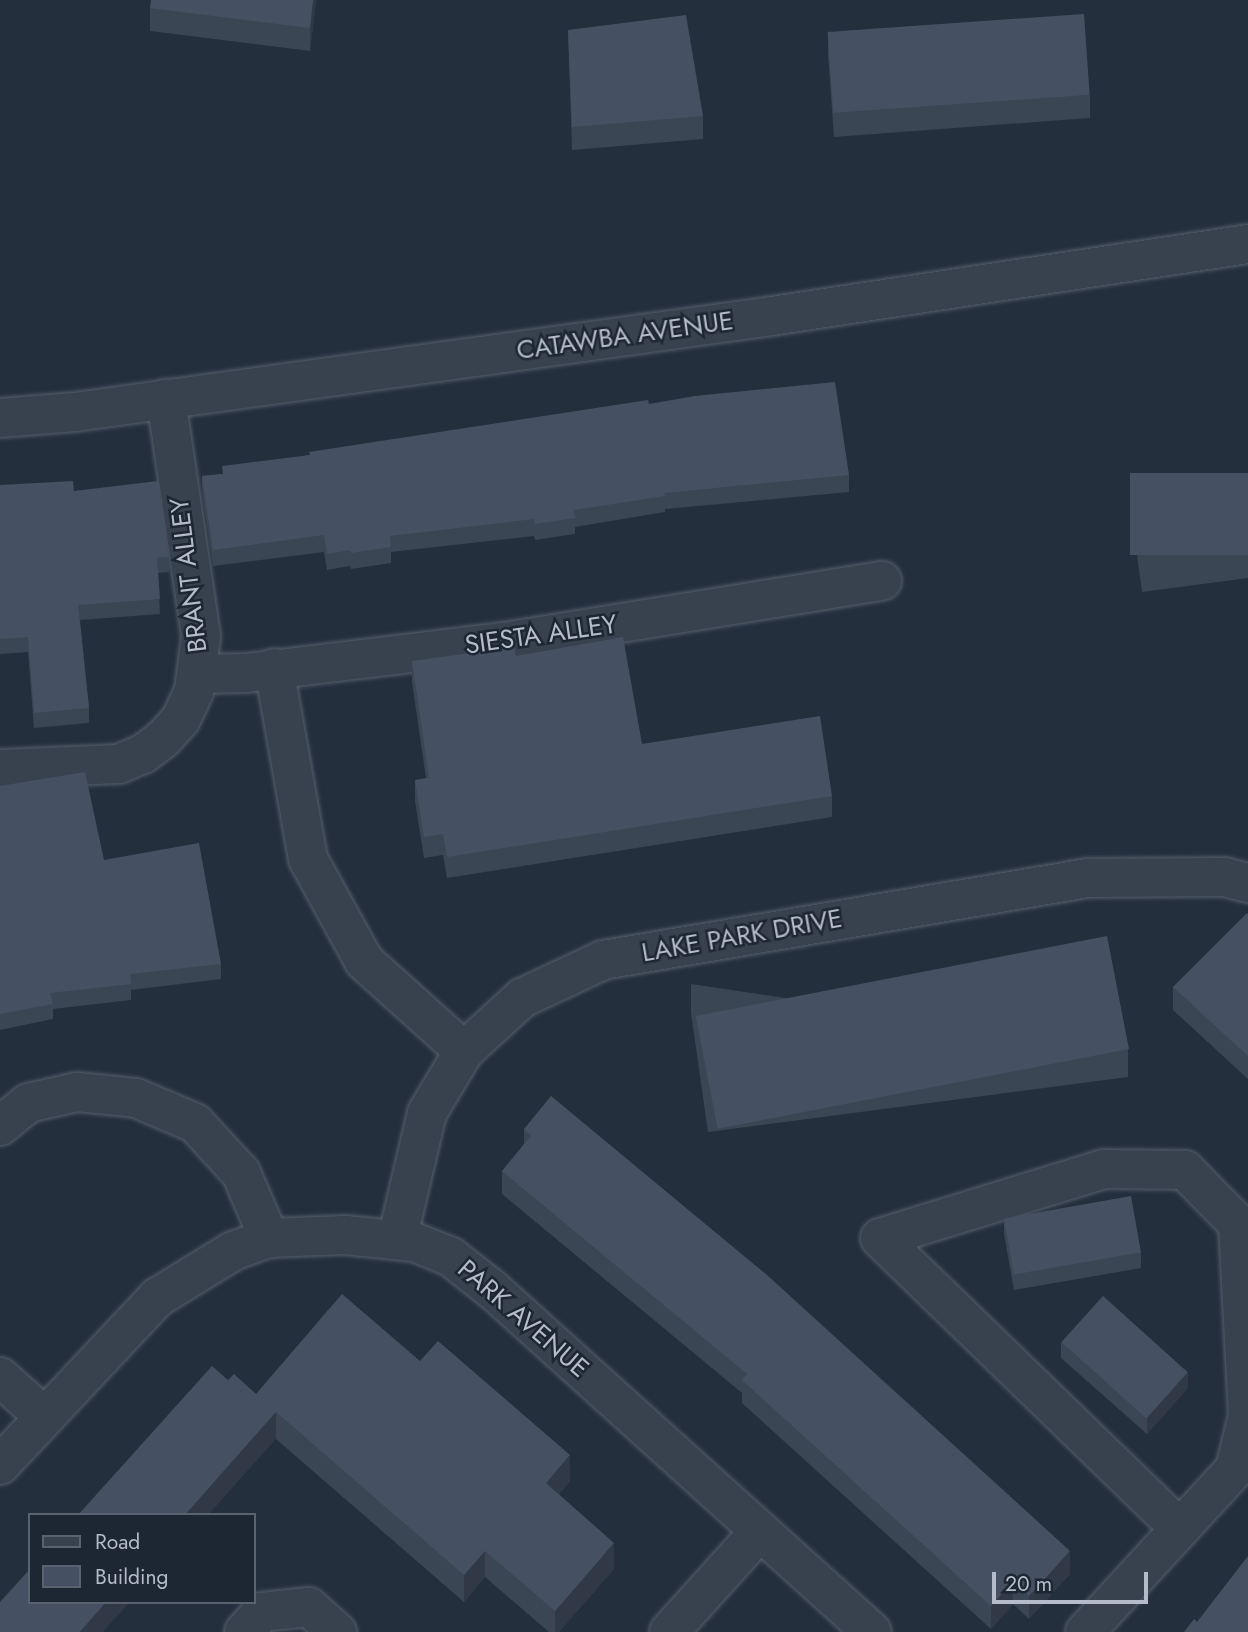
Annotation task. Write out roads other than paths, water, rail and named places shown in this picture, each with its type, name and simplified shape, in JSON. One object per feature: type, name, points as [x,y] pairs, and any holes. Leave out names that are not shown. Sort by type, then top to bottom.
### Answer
[{"type":"street","name":"CATAWBA AVENUE","points":[[0,418],[75,412],[772,316],[1248,244]]},
{"type":"street","name":"BRANT ALLEY","points":[[0,769],[119,764],[143,754],[181,719],[199,674],[201,636],[166,399]]},
{"type":"street","name":"SIESTA ALLEY","points":[[199,674],[246,673],[504,642],[881,581]]},
{"type":"street","points":[[274,668],[309,859],[364,961],[464,1051]]},
{"type":"street","name":"LAKE PARK DRIVE","points":[[397,1240],[427,1113],[464,1051],[522,998],[603,960],[1087,878],[1225,877],[1248,884]]},
{"type":"street","points":[[0,1126],[28,1103],[77,1092],[136,1098],[195,1123],[242,1173],[269,1238]]},
{"type":"street","points":[[1086,1632],[1235,1469],[1248,1416],[1238,1224],[1185,1170],[1104,1169],[880,1238],[1180,1529]]},
{"type":"street","name":"PARK AVENUE","points":[[0,1465],[158,1297],[233,1251],[269,1238],[345,1235],[414,1242],[451,1256],[493,1290],[872,1632]]},
{"type":"street","points":[[0,1377],[44,1416]]},
{"type":"street","points":[[669,1632],[760,1531]]},
{"type":"street","points":[[244,1632],[262,1612],[309,1607],[337,1632]]}]
